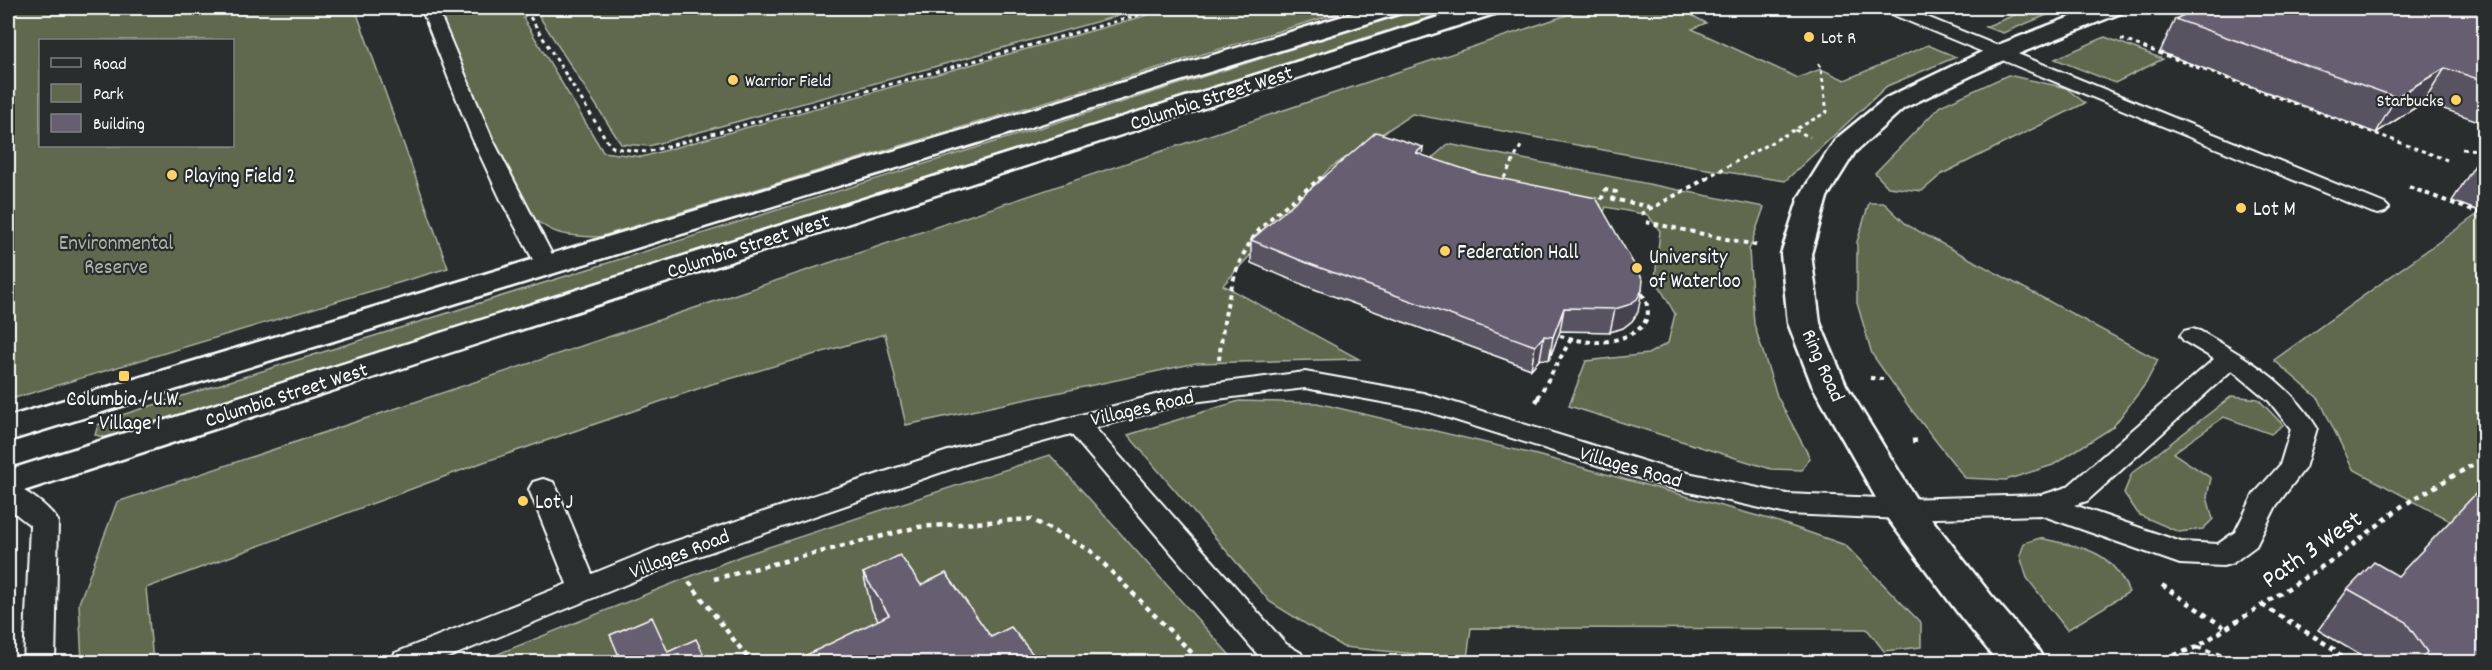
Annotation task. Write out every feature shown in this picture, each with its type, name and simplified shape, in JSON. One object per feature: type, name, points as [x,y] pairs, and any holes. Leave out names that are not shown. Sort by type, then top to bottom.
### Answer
[{"type":"main road","name":"Columbia Street West","points":[[8,429],[1393,8]]},
{"type":"main road","name":"Columbia Street West","points":[[8,483],[1489,8]]},
{"type":"main road","name":"Ring Road","points":[[2023,663],[1902,509],[1829,385],[1804,323],[1796,254],[1813,197],[1847,144],[1894,103],[1999,53],[2113,22]]},
{"type":"lane","points":[[429,8],[464,100],[522,225],[546,264]]},
{"type":"lane","points":[[1892,8],[2378,208]]},
{"type":"lane","points":[[2043,505],[2180,553],[2223,555],[2246,539],[2264,501],[2292,468],[2304,428],[2278,395],[2245,367],[2192,336]]},
{"type":"lane","points":[[2043,505],[2077,495],[2230,358]]},
{"type":"lane","name":"Villages Road","points":[[406,663],[668,555],[966,454],[1185,395],[1305,380],[1423,401],[1667,478],[1787,504],[1902,509],[2043,505]]},
{"type":"lane","points":[[1076,423],[1275,653],[1290,663]]},
{"type":"lane","points":[[543,489],[584,590]]},
{"type":"lane","points":[[8,494],[44,521],[40,663]]},
{"type":"path","points":[[543,8],[530,17],[609,144],[614,148],[647,152],[1164,8]]},
{"type":"path","points":[[2113,22],[2447,160]]},
{"type":"path","points":[[1641,214],[1650,207],[1827,112],[1821,69],[1817,59]]},
{"type":"path","points":[[1497,190],[1521,146]]},
{"type":"path","points":[[2462,149],[2484,150]]},
{"type":"path","points":[[1217,391],[1221,342],[1236,271],[1261,227],[1320,178],[1330,181]]},
{"type":"path","points":[[2409,187],[2484,215]]},
{"type":"path","points":[[1597,210],[1605,190],[1616,192],[1614,199],[1650,207]]},
{"type":"path","points":[[1646,222],[1796,254]]},
{"type":"path","points":[[1560,336],[1601,343],[1629,336],[1644,325],[1650,312],[1646,297],[1633,284]]},
{"type":"path","points":[[1520,432],[1571,339]]},
{"type":"path","points":[[1870,378],[1883,379]]},
{"type":"path","points":[[1912,441],[1921,440]]},
{"type":"path","name":"Path 3 West","points":[[2155,663],[2197,647],[2340,555],[2402,506],[2484,458]]},
{"type":"path","points":[[690,585],[918,527],[1031,519],[1091,551],[1201,663]]},
{"type":"path","points":[[668,555],[751,663]]},
{"type":"path","points":[[2262,605],[2334,649],[2344,663]]},
{"type":"path","points":[[2197,647],[2239,663]]},
{"type":"green space","name":"Environmental Reserve","points":[[8,8],[355,8],[448,268],[8,400]]},
{"type":"green space","points":[[435,8],[534,8],[523,18],[603,152],[642,157],[1173,8],[1355,8],[599,237],[566,235],[542,225],[523,210],[437,19]]},
{"type":"green space","name":"Warrior Field","points":[[551,8],[1146,8],[649,146],[621,144],[539,16]]},
{"type":"green space","points":[[1423,8],[1459,8],[107,438],[95,435],[98,425],[109,419]]},
{"type":"green space","points":[[1588,8],[1718,8],[1693,16],[1706,23],[1692,29],[1798,78],[1821,69],[1845,80],[1928,45],[1956,57],[1887,86],[1785,181],[1694,167],[1412,114],[1330,168],[1223,285],[1359,359],[1196,363],[906,425],[885,334],[712,384],[481,463],[146,588],[153,662],[82,662],[79,603],[117,502]]},
{"type":"green space","points":[[2032,8],[2064,8],[2003,33],[1985,27]]},
{"type":"green space","points":[[2105,37],[2163,59],[2115,83],[2055,59]]},
{"type":"green space","points":[[2008,75],[2066,88],[2085,103],[1942,174],[1922,191],[1888,187],[1875,173],[1940,106]]},
{"type":"green space","points":[[1448,144],[1764,207],[1749,250],[1754,324],[1777,396],[1810,458],[1802,470],[1771,469],[1569,406],[1586,361],[1648,354],[1668,343],[1675,314],[1655,279],[1660,231],[1648,215],[1606,207],[1600,222],[1421,168]]},
{"type":"green space","points":[[1869,203],[1884,203],[1907,225],[2158,360],[2146,383],[2113,427],[2053,465],[2006,480],[1965,478],[1910,408],[1872,354],[1857,303],[1857,242]]},
{"type":"green space","points":[[2475,216],[2484,220],[2484,539],[2353,469],[2319,399],[2274,360]]},
{"type":"green space","points":[[2232,396],[2258,399],[2283,425],[2271,434],[2224,417],[2173,453],[2211,478],[2207,497],[2213,519],[2203,529],[2179,532],[2139,515],[2124,493],[2132,473]]},
{"type":"green space","points":[[1239,401],[1317,403],[1537,455],[1776,521],[1845,545],[1921,623],[1921,647],[1884,651],[1867,629],[1471,628],[1467,659],[1343,647],[1270,602],[1128,435]]},
{"type":"green space","points":[[1050,455],[1236,662],[478,662],[741,556]]},
{"type":"green space","points":[[2040,538],[2082,548],[2104,558],[2113,566],[2129,592],[2067,630],[2027,578],[2020,556],[2024,543]]},
{"type":"building","points":[[2199,8],[2484,8],[2484,81],[2445,68],[2396,97],[2175,19]]},
{"type":"building","name":"Federation Hall","points":[[1376,132],[1423,147],[1416,153],[1479,174],[1596,198],[1643,280],[1642,290],[1637,299],[1615,309],[1564,308],[1553,337],[1544,336],[1535,346],[1307,263],[1251,240]]},
{"type":"building","points":[[2484,157],[2484,168],[2475,165]]},
{"type":"building","points":[[2484,485],[2484,663],[2418,663],[2427,652],[2405,621],[2348,589],[2374,562],[2398,576]]},
{"type":"building","points":[[900,555],[921,585],[946,573],[991,637],[1011,627],[1040,663],[790,663],[889,615],[863,573]]},
{"type":"building","points":[[652,617],[668,652],[696,639],[708,663],[622,663],[610,635]]},
{"type":"place","name":"Lot R","points":[[1809,37]]},
{"type":"place","name":"Warrior Field","points":[[733,80]]},
{"type":"place","name":"Starbucks","points":[[2456,100]]},
{"type":"place","name":"Playing Field 2","points":[[172,175]]},
{"type":"place","name":"Lot M","points":[[2241,208]]},
{"type":"place","name":"Federation Hall","points":[[1445,251]]},
{"type":"place","name":"University of Waterloo","points":[[1637,268]]},
{"type":"place","name":"Columbia / U.W. - Village 1","points":[[124,376]]},
{"type":"place","name":"Lot J","points":[[523,501]]}]
